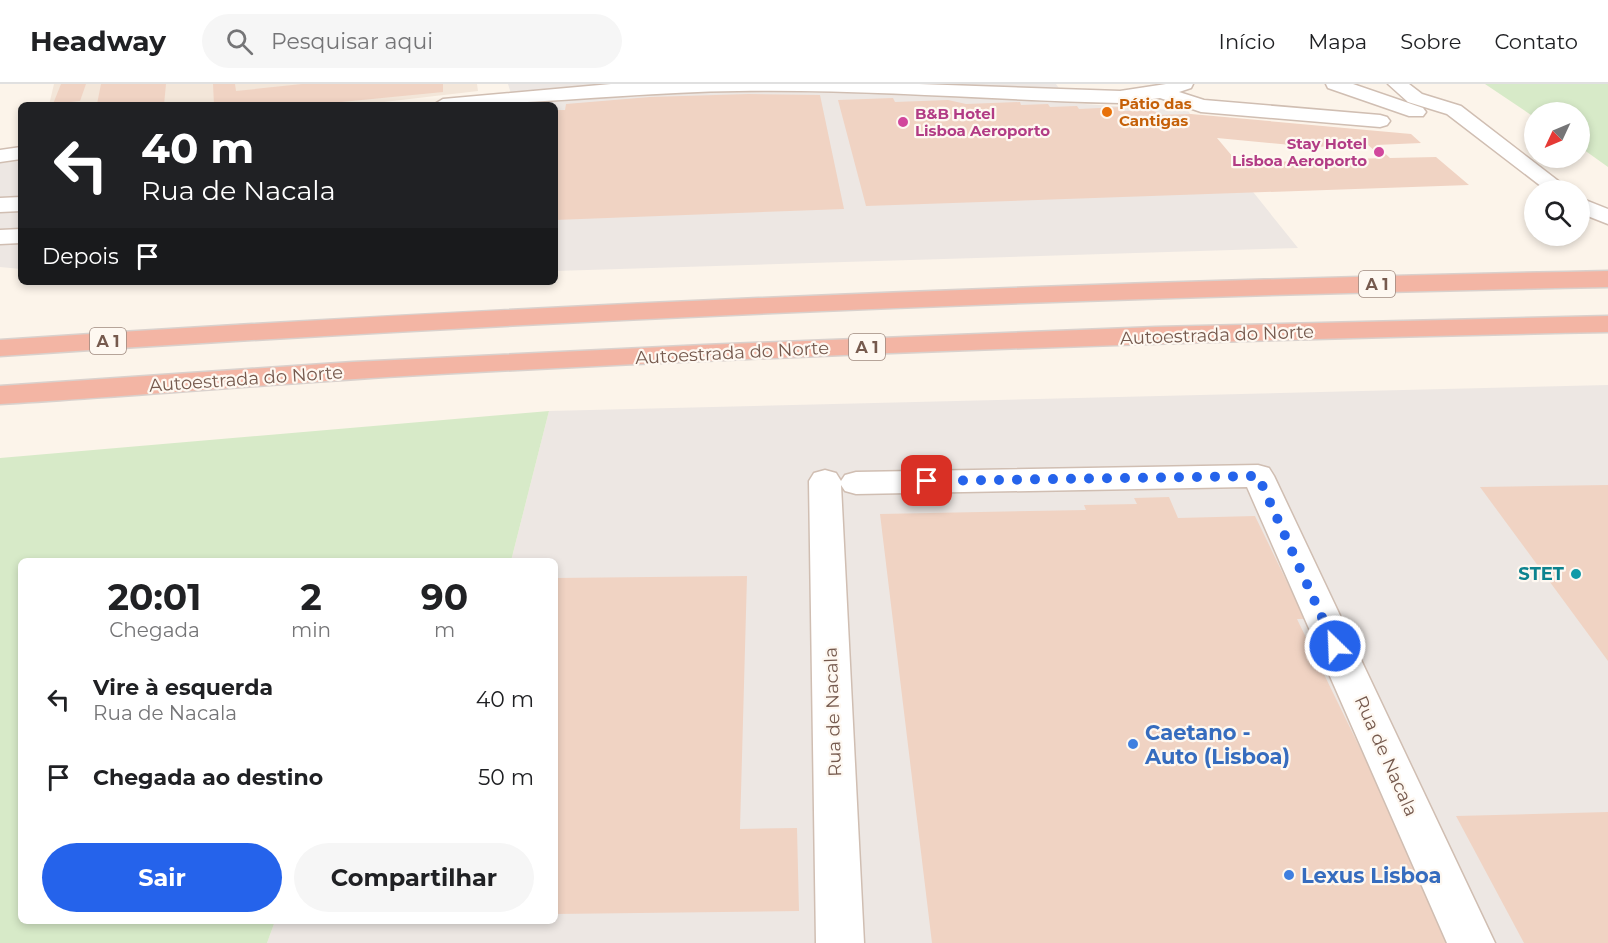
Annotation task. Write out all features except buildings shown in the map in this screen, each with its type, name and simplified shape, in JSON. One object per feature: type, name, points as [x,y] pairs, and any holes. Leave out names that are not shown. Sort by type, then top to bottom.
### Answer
[{"type":"highway","name":"A 1","points":[[0,348],[216,333],[847,299],[1608,279]]},
{"type":"highway","name":"Autoestrada do Norte","points":[[0,395],[400,368],[791,350],[1406,328],[1608,324]]},
{"type":"highway","points":[[0,328],[216,333]]},
{"type":"street","points":[[474,102],[535,96],[709,86],[789,85],[1089,96],[1161,92],[1184,84]]},
{"type":"street","points":[[1335,84],[1423,115],[1476,127]]},
{"type":"street","points":[[1397,84],[1415,98],[1454,110],[1546,180]]},
{"type":"street","points":[[1161,92],[1201,106],[1380,121]]},
{"type":"street","points":[[0,156],[18,153]]},
{"type":"street","points":[[0,177],[18,175]]},
{"type":"street","points":[[0,206],[18,204]]},
{"type":"street","points":[[1590,209],[1608,217]]},
{"type":"street","points":[[0,237],[18,236]]},
{"type":"street","name":"Rua de Nacala","points":[[840,943],[841,482],[1258,476],[1471,943]]},
{"type":"shaded area","points":[[54,84],[477,84],[478,91],[384,102],[50,102]]},
{"type":"shaded area","points":[[508,84],[1056,84],[1069,103],[1188,111],[1298,248],[558,271],[558,102],[514,102]]},
{"type":"shaded area","points":[[18,161],[18,269],[0,267],[0,163]]},
{"type":"shaded area","points":[[1608,385],[1608,943],[267,943],[274,924],[558,924],[558,558],[512,558],[549,411]]},
{"type":"green space","points":[[1485,84],[1608,84],[1608,167],[1590,154],[1590,102],[1524,102],[1524,110]]},
{"type":"green space","points":[[549,411],[512,558],[18,558],[18,924],[274,924],[267,943],[0,943],[0,458]]},
{"type":"place","name":"Pátio das Cantigas","points":[[1107,112]]},
{"type":"place","name":"B&B Hotel Lisboa Aeroporto","points":[[903,122]]},
{"type":"place","name":"Stay Hotel Lisboa Aeroporto","points":[[1379,152]]},
{"type":"place","name":"STET","points":[[1576,574]]},
{"type":"place","name":"Caetano - Auto (Lisboa)","points":[[1133,744]]},
{"type":"place","name":"Lexus Lisboa","points":[[1289,875]]},
{"type":"route","points":[[927,481],[1258,476],[1335,646]]}]
